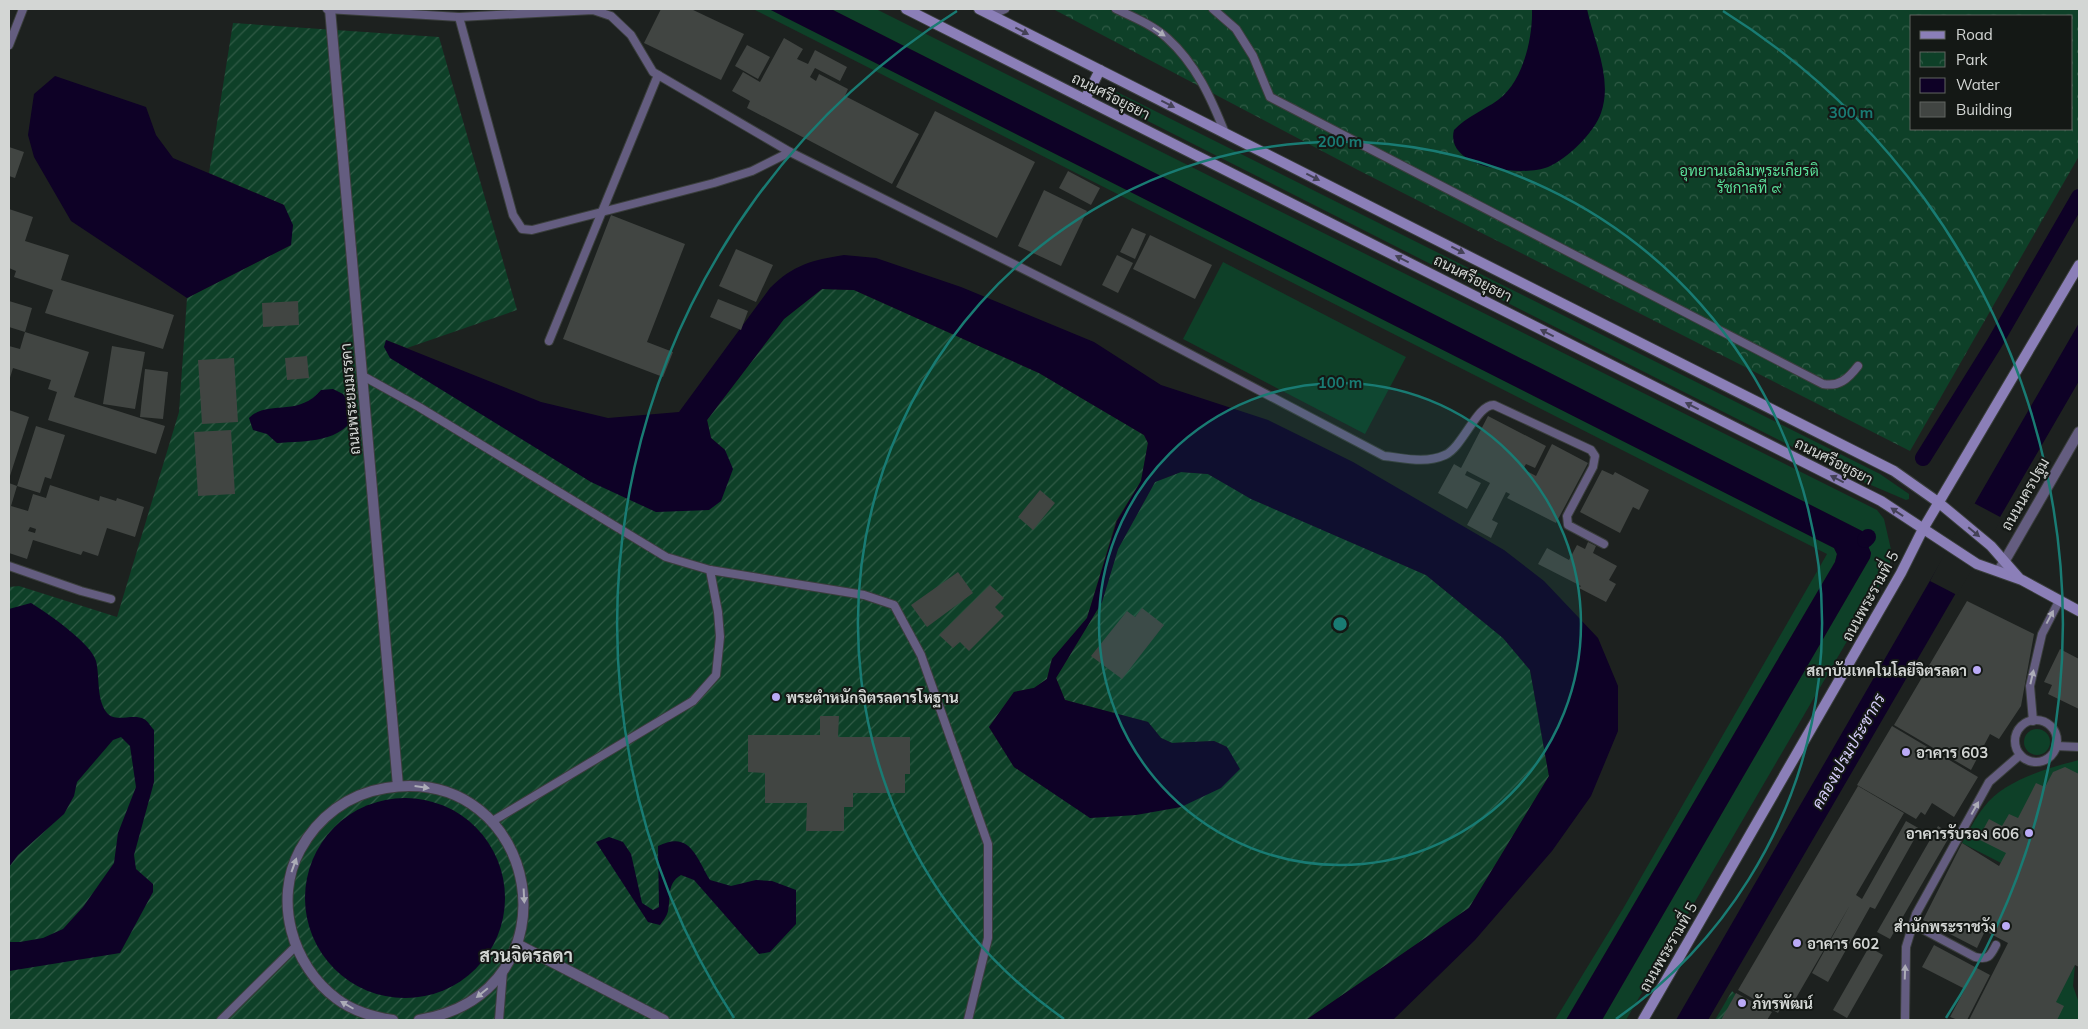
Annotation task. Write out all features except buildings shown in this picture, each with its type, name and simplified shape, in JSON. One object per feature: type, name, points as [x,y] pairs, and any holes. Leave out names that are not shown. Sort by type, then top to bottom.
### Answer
[{"type":"main road","name":"ถนนศรีอยุธยา","points":[[906,9],[1881,501],[1977,564],[2022,580],[2079,611]]},
{"type":"main road","name":"ถนนศรีอยุธยา","points":[[979,9],[1894,471],[1938,502],[1991,546],[2022,580]]},
{"type":"main road","points":[[1085,99],[1100,70]]},
{"type":"main road","name":"ถนนพระรามที่ 5","points":[[1642,1020],[1902,573],[1938,502],[2079,265]]},
{"type":"street","name":"ถนนพระยมมรรคา","points":[[329,9],[398,786]]},
{"type":"street","name":"ถนนนครปฐม","points":[[1998,572],[2079,432]]},
{"type":"street","points":[[393,1020],[361,1012],[337,999],[321,986],[308,970],[296,946],[288,912],[288,892],[292,871],[310,834],[323,819],[339,806],[357,796],[398,786],[418,786],[439,790],[476,808],[492,822],[514,856],[521,875],[524,896],[524,916],[517,944],[503,971],[489,987],[468,1004],[436,1017],[419,1020]]},
{"type":"street","points":[[517,944],[664,1020]]},
{"type":"lane","points":[[9,45],[23,9]]},
{"type":"lane","points":[[329,9],[459,17],[593,10],[611,16],[631,35],[653,72],[790,152],[1129,322],[1384,456],[1425,461],[1447,454],[1473,424],[1482,408],[1488,404],[1494,405],[1591,450],[1595,456],[1593,467],[1567,516],[1568,525],[1604,544]]},
{"type":"lane","points":[[991,15],[1005,9]]},
{"type":"lane","points":[[1116,9],[1144,22],[1166,37],[1187,59],[1208,92],[1225,133]]},
{"type":"lane","points":[[1213,9],[1236,28],[1253,56],[1270,97],[1823,384],[1833,386],[1841,384],[1858,366]]},
{"type":"lane","points":[[459,17],[518,225],[522,229],[532,230],[752,171],[790,152]]},
{"type":"lane","points":[[550,340],[658,75]]},
{"type":"lane","points":[[363,376],[419,407],[666,557],[710,570],[864,596],[894,605],[921,655],[988,844],[988,938],[968,1020]]},
{"type":"lane","points":[[9,566],[81,591],[111,598]]},
{"type":"lane","points":[[492,822],[693,702],[716,675],[720,637],[718,612],[710,570]]},
{"type":"lane","points":[[2033,720],[2030,686],[2042,634],[2059,601]]},
{"type":"lane","points":[[2033,720],[2043,721],[2049,725],[2057,736],[2056,746],[2051,756],[2038,762],[2032,762],[2020,755],[2016,749],[2015,735],[2023,724],[2033,720]]},
{"type":"lane","points":[[2056,746],[2079,747]]},
{"type":"lane","points":[[1905,1020],[1906,947],[1913,924],[1989,782],[2020,755]]},
{"type":"lane","points":[[1913,924],[1975,957],[1986,959],[1991,957],[1996,945]]},
{"type":"lane","points":[[221,1020],[296,946]]},
{"type":"lane","points":[[499,1020],[503,971]]},
{"type":"green space","points":[[753,9],[769,9],[1834,548],[1837,554],[1835,562],[1566,1020],[1555,1020],[1624,907],[1827,554]]},
{"type":"green space","points":[[831,9],[876,9],[1877,510],[1884,519],[1892,554],[1888,571],[1626,1020],[1602,1020],[1870,558],[1871,553],[1862,531]]},
{"type":"green space","name":"อุทยานเฉลิมพระเกียรติ รัชกาลที่ ๙","points":[[1053,9],[2079,9],[2079,156],[1910,451],[1358,170]]},
{"type":"green space","points":[[233,23],[439,37],[517,310],[407,348],[386,340],[591,482],[725,450],[711,438],[707,420],[784,319],[822,289],[854,290],[1039,373],[1144,435],[1148,443],[1141,481],[1116,521],[1087,618],[1052,659],[1047,679],[1034,688],[1014,692],[989,727],[1014,767],[1091,818],[1227,747],[1214,741],[1172,743],[1161,738],[1148,722],[1065,700],[1056,678],[1102,602],[1118,549],[1155,482],[1181,472],[1208,474],[1252,499],[1426,575],[1503,638],[1530,670],[1549,776],[1469,908],[1306,1020],[9,1020],[9,587],[19,586],[117,617],[179,412],[187,298],[291,245],[284,205],[209,173]]},
{"type":"green space","points":[[1117,92],[1880,474],[1909,494],[1909,499],[1906,500],[1852,477],[1114,104],[1112,96]]},
{"type":"green space","points":[[1223,262],[1406,357],[1365,434],[1183,339]]},
{"type":"green space","points":[[2037,729],[2047,732],[2050,742],[2047,752],[2037,755],[2027,752],[2024,742],[2027,732]]},
{"type":"green space","name":"อาคารรับรอง 606","points":[[2079,760],[2079,911],[2005,865],[1962,843],[1981,811],[2003,789],[2027,776]]},
{"type":"green space","points":[[2075,965],[2073,986],[2079,1003],[2079,1020],[2045,1020]]},
{"type":"green space","points":[[1732,991],[1742,1001],[1734,1020],[1715,1020]]},
{"type":"water","points":[[769,9],[831,9],[1862,531],[1871,553],[1870,558],[1602,1020],[1566,1020],[1835,562],[1837,554],[1834,548]]},
{"type":"water","points":[[1532,9],[1587,9],[1604,74],[1604,100],[1601,113],[1586,137],[1571,152],[1548,167],[1521,171],[1488,167],[1461,154],[1454,143],[1454,130],[1470,117],[1498,100],[1514,82],[1525,59],[1531,33]]},
{"type":"water","points":[[55,76],[146,107],[156,135],[173,158],[284,205],[293,225],[291,245],[187,298],[71,221],[34,157],[28,135],[34,94]]},
{"type":"water","points":[[844,255],[876,258],[961,287],[1094,342],[1161,385],[1268,420],[1353,462],[1504,550],[1544,581],[1598,638],[1618,686],[1618,731],[1591,796],[1552,851],[1475,940],[1393,1020],[1306,1020],[1469,908],[1549,776],[1530,670],[1503,638],[1426,575],[1251,499],[1208,474],[1181,472],[1155,482],[1118,549],[1102,602],[1056,678],[1065,700],[1148,722],[1161,738],[1172,743],[1214,741],[1227,747],[1240,769],[1221,788],[1181,807],[1136,815],[1090,818],[1014,767],[989,727],[1014,692],[1034,688],[1047,679],[1052,659],[1087,618],[1117,521],[1141,481],[1148,443],[1144,435],[1039,373],[854,290],[822,289],[784,319],[707,420],[711,438],[725,450],[733,469],[721,501],[709,510],[656,512],[591,482],[390,358],[384,347],[386,340],[541,402],[608,418],[679,412],[770,288],[778,280],[804,265]]},
{"type":"water","name":"คลองเปรมประชากร","points":[[2079,323],[2079,381],[1708,1020],[1676,1020]]},
{"type":"water","points":[[333,389],[343,394],[356,413],[350,423],[333,435],[311,441],[277,443],[267,434],[253,430],[249,418],[257,412],[303,404],[321,390]]},
{"type":"water","points":[[31,603],[68,629],[93,654],[96,661],[101,701],[107,713],[110,716],[119,718],[140,717],[154,730],[154,782],[134,855],[136,869],[153,884],[153,892],[120,953],[9,971],[9,942],[43,938],[63,929],[83,907],[114,863],[118,833],[136,787],[130,746],[121,737],[113,740],[77,782],[74,796],[64,814],[18,855],[9,867],[9,609]]},
{"type":"water","points":[[405,798],[424,800],[452,810],[468,821],[482,835],[497,860],[503,879],[505,898],[503,917],[493,945],[482,961],[468,975],[443,990],[424,996],[405,998],[386,996],[358,986],[342,975],[328,961],[313,936],[307,917],[305,898],[307,879],[317,851],[328,835],[342,821],[367,806],[386,800]]},
{"type":"water","points":[[609,837],[623,842],[631,854],[642,903],[653,910],[659,907],[658,846],[678,841],[691,848],[710,880],[731,886],[756,880],[772,881],[796,890],[796,924],[770,952],[759,954],[694,880],[681,875],[671,887],[668,911],[664,920],[660,925],[648,922],[596,842]]},
{"type":"pier","points":[[1972,502],[2002,518],[1957,595],[1930,581]]},
{"type":"waterway","points":[[1923,458],[1994,344],[2079,197]]},
{"type":"waterway","points":[[1865,540],[1868,537]]},
{"type":"place","name":"สถาบันเทคโนโลยีจิตรลดา","points":[[1977,670]]},
{"type":"place","name":"พระตำหนักจิตรลดารโหฐาน","points":[[776,697]]},
{"type":"place","name":"อาคาร 603","points":[[1906,752]]},
{"type":"place","name":"อาคารรับรอง 606","points":[[2029,833]]},
{"type":"place","name":"สำนักพระราชวัง","points":[[2006,926]]},
{"type":"place","name":"อาคาร 602","points":[[1797,943]]},
{"type":"place","name":"ภัทรพัฒน์","points":[[1742,1003]]},
{"type":"district","name":"สวนจิตรลดา","points":[[526,955]]}]
